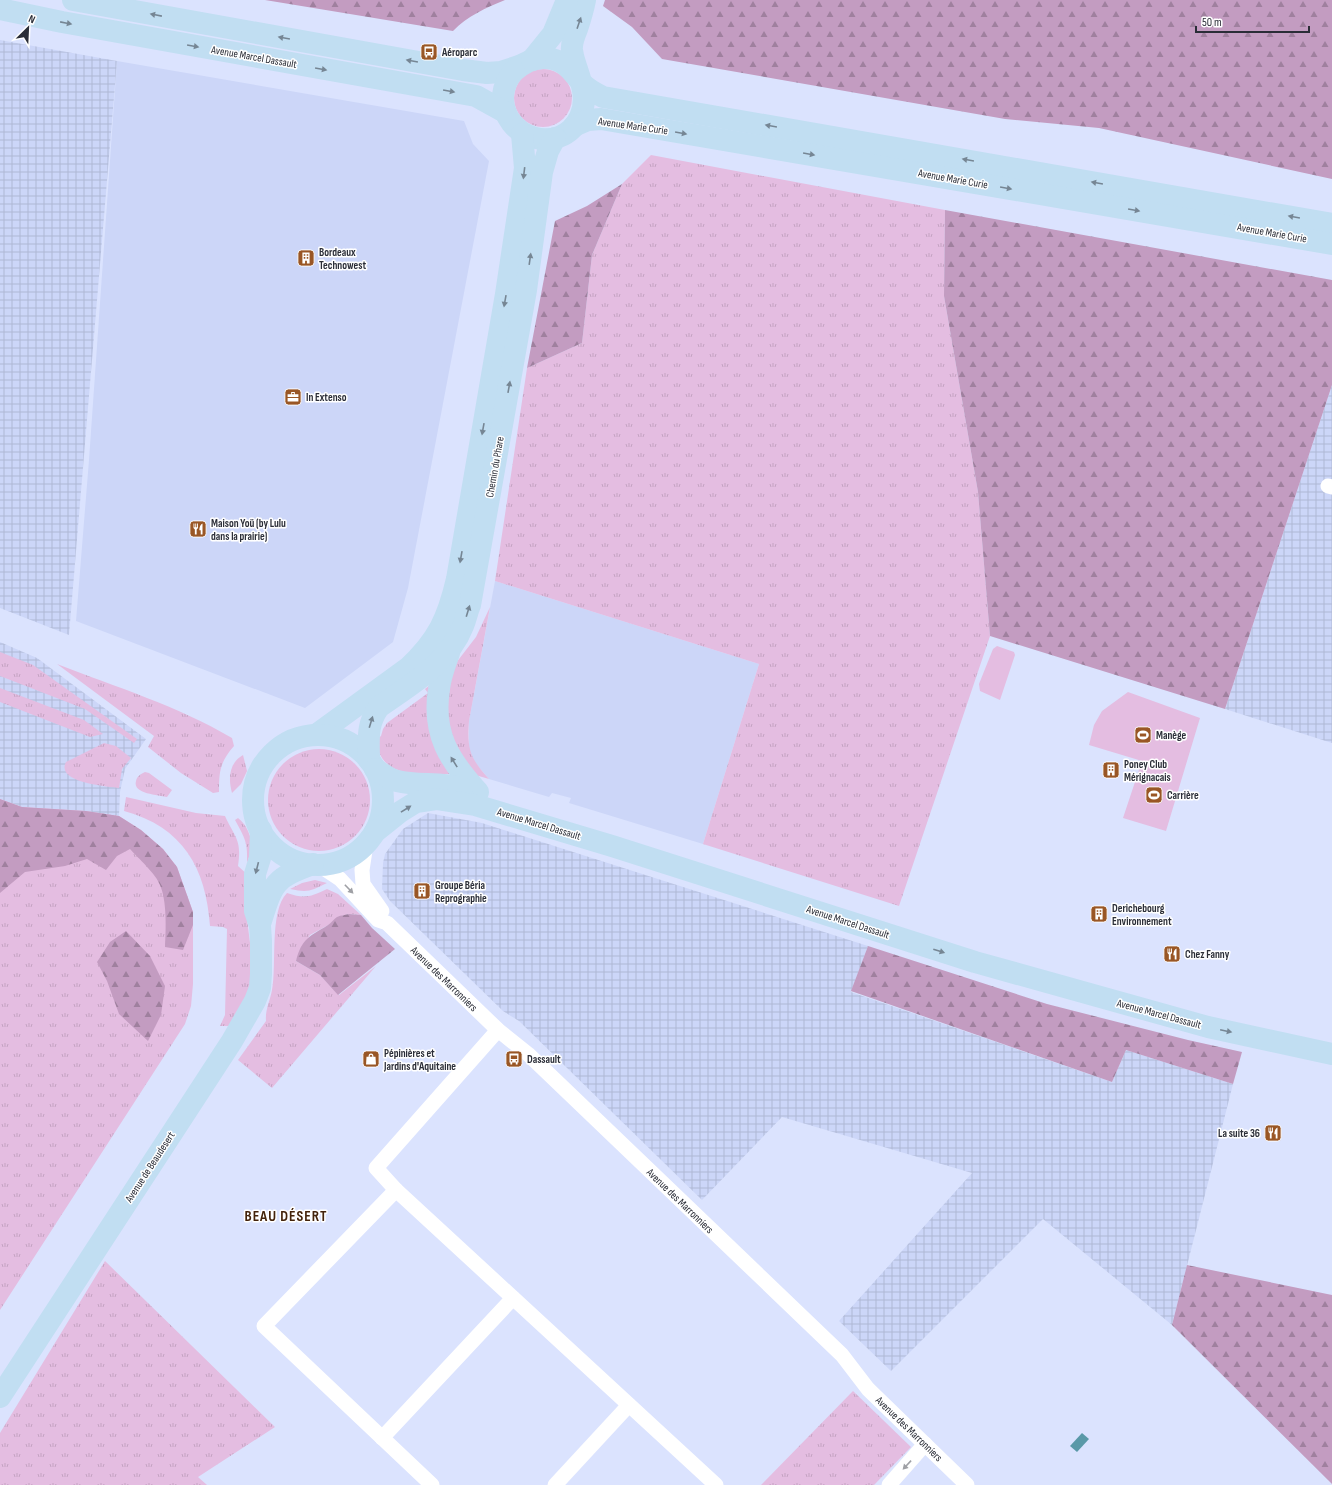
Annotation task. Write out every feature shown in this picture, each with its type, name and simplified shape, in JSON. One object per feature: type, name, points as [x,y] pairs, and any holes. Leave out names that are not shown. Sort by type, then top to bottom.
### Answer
[{"type":"main road","points":[[73,0],[463,70],[487,73],[502,72],[526,63],[547,58],[561,62],[573,70],[581,83]]},
{"type":"main road","points":[[567,0],[553,34],[526,63],[512,73],[503,92],[505,112],[512,124],[522,134],[535,139],[550,139],[563,135],[574,126],[583,110],[584,92],[576,68],[572,46],[585,0]]},
{"type":"main road","name":"Avenue Marcel Dassault","points":[[0,9],[62,22],[462,94],[481,98],[505,112]]},
{"type":"main road","name":"Avenue Marie Curie","points":[[581,83],[593,92],[604,97],[1332,224]]},
{"type":"main road","name":"Avenue Marie Curie","points":[[574,126],[588,120],[600,119],[1332,244]]},
{"type":"main road","name":"Chemin du Phare","points":[[316,735],[408,668],[421,656],[440,629],[451,604],[457,579],[506,294],[525,168],[522,134]]},
{"type":"main road","name":"Chemin du Phare","points":[[372,764],[368,733],[373,716],[379,707],[435,666],[452,646],[463,627],[471,598],[526,290],[542,172],[548,152],[555,138]]},
{"type":"main road","points":[[452,646],[439,688],[437,706],[438,724],[444,745],[464,777],[478,792]]},
{"type":"main road","points":[[260,830],[270,843],[282,854],[297,861],[316,864],[332,863],[344,859],[356,852],[370,838],[382,811],[382,789],[372,764],[359,749],[346,741],[332,736],[316,735],[297,738],[284,744],[265,761],[256,781],[253,795],[254,809],[260,830],[260,858],[255,874],[255,911],[260,926]]},
{"type":"main road","name":"Avenue Marcel Dassault","points":[[372,764],[388,778],[396,781],[416,784],[438,784],[478,792],[977,955],[1211,1013],[1332,1040]]},
{"type":"main road","name":"Avenue Marcel Dassault","points":[[370,838],[400,812],[416,802],[436,799],[475,805],[977,955],[1208,1027],[1332,1054]]},
{"type":"main road","points":[[260,926],[271,890],[278,882],[286,875],[316,864]]},
{"type":"main road","name":"Avenue de Beaudesert","points":[[0,1396],[246,1019],[256,1001],[262,974],[260,926]]},
{"type":"street","name":"Avenue des Marronniers","points":[[370,838],[362,870],[363,884],[384,914],[387,923]]},
{"type":"street","name":"Avenue des Marronniers","points":[[316,864],[340,879],[378,920],[387,923],[498,1030],[538,1063],[842,1355],[868,1389],[967,1485]]},
{"type":"street","points":[[498,1030],[376,1168],[396,1190],[716,1485]]},
{"type":"street","points":[[396,1190],[264,1326],[432,1485]]},
{"type":"street","points":[[382,1438],[513,1298]]},
{"type":"street","points":[[555,1485],[629,1405]]},
{"type":"street","points":[[888,1485],[925,1444]]},
{"type":"shaded area","points":[[0,40],[117,61],[69,635],[0,608]]},
{"type":"shaded area","points":[[117,61],[464,121],[473,144],[489,161],[408,588],[393,642],[305,708],[76,621],[89,460]]},
{"type":"shaded area","points":[[1332,385],[1332,743],[1225,709]]},
{"type":"shaded area","points":[[495,581],[759,664],[703,844],[569,803],[571,798],[552,793],[549,797],[489,779],[475,763],[469,749],[469,721]]},
{"type":"shaded area","points":[[0,642],[37,658],[146,739],[125,769],[120,792],[119,816],[86,811],[22,807],[0,799]]},
{"type":"shaded area","points":[[428,813],[482,823],[868,946],[851,992],[1112,1082],[1126,1050],[1233,1084],[1172,1325],[1043,1219],[891,1371],[839,1321],[972,1173],[782,1117],[702,1200],[519,1021],[503,1011],[390,901],[382,889],[383,863],[385,854],[403,829]]},
{"type":"shaded area","points":[[1082,1433],[1089,1439],[1077,1452],[1070,1446]]},
{"type":"green space","points":[[265,0],[505,0],[484,9],[464,21],[453,31]]},
{"type":"green space","points":[[605,0],[1332,0],[1332,179],[1099,128],[1005,119],[662,59],[632,27],[603,6]]},
{"type":"green space","points":[[543,69],[559,74],[567,82],[572,98],[567,114],[559,122],[543,127],[527,122],[519,114],[514,98],[519,82],[527,74]]},
{"type":"green space","points":[[651,155],[945,210],[944,296],[978,492],[990,636],[899,906],[703,844],[759,664],[495,581],[527,368],[582,343],[592,255],[622,184]]},
{"type":"green space","points":[[622,184],[592,255],[582,343],[527,368],[555,221],[587,206]]},
{"type":"green space","points":[[945,210],[1332,280],[1332,385],[1225,709],[990,636],[978,492],[944,296]]},
{"type":"green space","points":[[490,607],[469,721],[469,747],[471,753],[489,779],[465,772],[442,718],[449,672],[476,637]]},
{"type":"green space","points":[[997,646],[1014,652],[1015,655],[1000,700],[980,691],[979,684],[993,649]]},
{"type":"green space","points":[[0,652],[33,665],[137,739],[134,743],[85,709],[0,676]]},
{"type":"green space","points":[[57,664],[190,716],[232,738],[234,746],[221,767],[219,792],[213,793],[181,773],[148,747],[154,736]]},
{"type":"green space","points":[[435,681],[450,774],[410,773],[391,767],[384,761],[379,752],[377,739],[381,736],[387,723],[428,693],[425,689]]},
{"type":"green space","points":[[0,688],[84,720],[103,734],[90,737],[0,702]]},
{"type":"green space","name":"Manège","points":[[1128,692],[1200,718],[1166,831],[1123,818],[1142,761],[1089,745],[1094,725],[1102,711]]},
{"type":"green space","points":[[104,743],[116,746],[131,758],[122,769],[119,788],[84,782],[68,775],[65,769],[66,762]]},
{"type":"green space","points":[[319,749],[338,753],[355,764],[366,781],[370,800],[366,819],[355,836],[338,847],[319,851],[300,847],[283,836],[272,819],[268,800],[272,781],[283,764],[300,753]]},
{"type":"green space","points":[[243,755],[247,771],[241,784],[232,793],[230,776],[232,767],[238,758]]},
{"type":"green space","points":[[145,772],[149,773],[172,790],[167,797],[147,793],[138,789],[136,781],[139,775]]},
{"type":"green space","points":[[126,797],[196,813],[225,816],[235,834],[239,850],[238,866],[249,876],[246,911],[251,951],[250,988],[234,1026],[220,1026],[225,1015],[227,929],[223,927],[210,926],[208,905],[203,886],[197,868],[188,853],[176,839],[162,828],[144,818],[124,811]]},
{"type":"green space","points":[[0,799],[22,807],[86,811],[119,816],[141,830],[163,849],[177,867],[193,912],[193,984],[191,1006],[185,1024],[0,1310]]},
{"type":"green space","points":[[0,799],[22,807],[86,811],[119,816],[141,830],[163,849],[177,867],[193,912],[193,925],[183,950],[165,947],[165,907],[160,885],[151,871],[130,849],[117,856],[106,870],[87,859],[65,866],[25,872],[0,893]]},
{"type":"green space","points":[[238,818],[246,827],[253,846],[247,863],[245,841],[235,820]]},
{"type":"green space","points":[[315,880],[327,883],[309,890],[301,891],[290,889],[302,883]]},
{"type":"green space","points":[[327,889],[338,894],[361,915],[349,914],[338,917],[330,924],[310,935],[296,961],[320,975],[339,995],[376,966],[272,1088],[238,1060],[266,1021],[266,1013],[272,990],[276,925],[281,901],[287,893],[298,896],[307,896]]},
{"type":"green space","points":[[349,914],[361,915],[372,928],[395,949],[338,995],[320,975],[296,961],[301,947],[307,939],[337,917]]},
{"type":"green space","points":[[126,931],[150,956],[165,986],[161,1015],[148,1041],[119,1014],[107,981],[97,962],[110,942]]},
{"type":"green space","points":[[868,946],[1047,1004],[1188,1040],[1242,1052],[1233,1084],[1126,1050],[1112,1082],[851,991]]},
{"type":"green space","points":[[105,1261],[275,1427],[198,1477],[207,1485],[0,1485],[0,1433]]},
{"type":"green space","points":[[1187,1265],[1332,1295],[1332,1484],[1172,1325]]},
{"type":"green space","points":[[853,1391],[911,1447],[874,1485],[761,1485]]},
{"type":"place","name":"Aéroparc","points":[[429,52]]},
{"type":"place","name":"Bordeaux Technowest","points":[[306,258]]},
{"type":"place","name":"In Extenso","points":[[293,397]]},
{"type":"place","name":"Maison Yoü (by Lulu dans la prairie)","points":[[198,529]]},
{"type":"place","name":"Manège","points":[[1143,735]]},
{"type":"place","name":"Poney Club Mérignacais","points":[[1111,770]]},
{"type":"place","name":"Carrière","points":[[1154,795]]},
{"type":"place","name":"Groupe Béria Reprographie","points":[[422,891]]},
{"type":"place","name":"Derichebourg Environnement","points":[[1099,914]]},
{"type":"place","name":"Chez Fanny","points":[[1172,954]]},
{"type":"place","name":"Pépinières et Jardins d'Aquitaine","points":[[371,1059]]},
{"type":"place","name":"Dassault","points":[[514,1059]]},
{"type":"place","name":"La suite 36","points":[[1273,1133]]},
{"type":"district","name":"BEAU DÉSERT","points":[[286,1216]]}]
